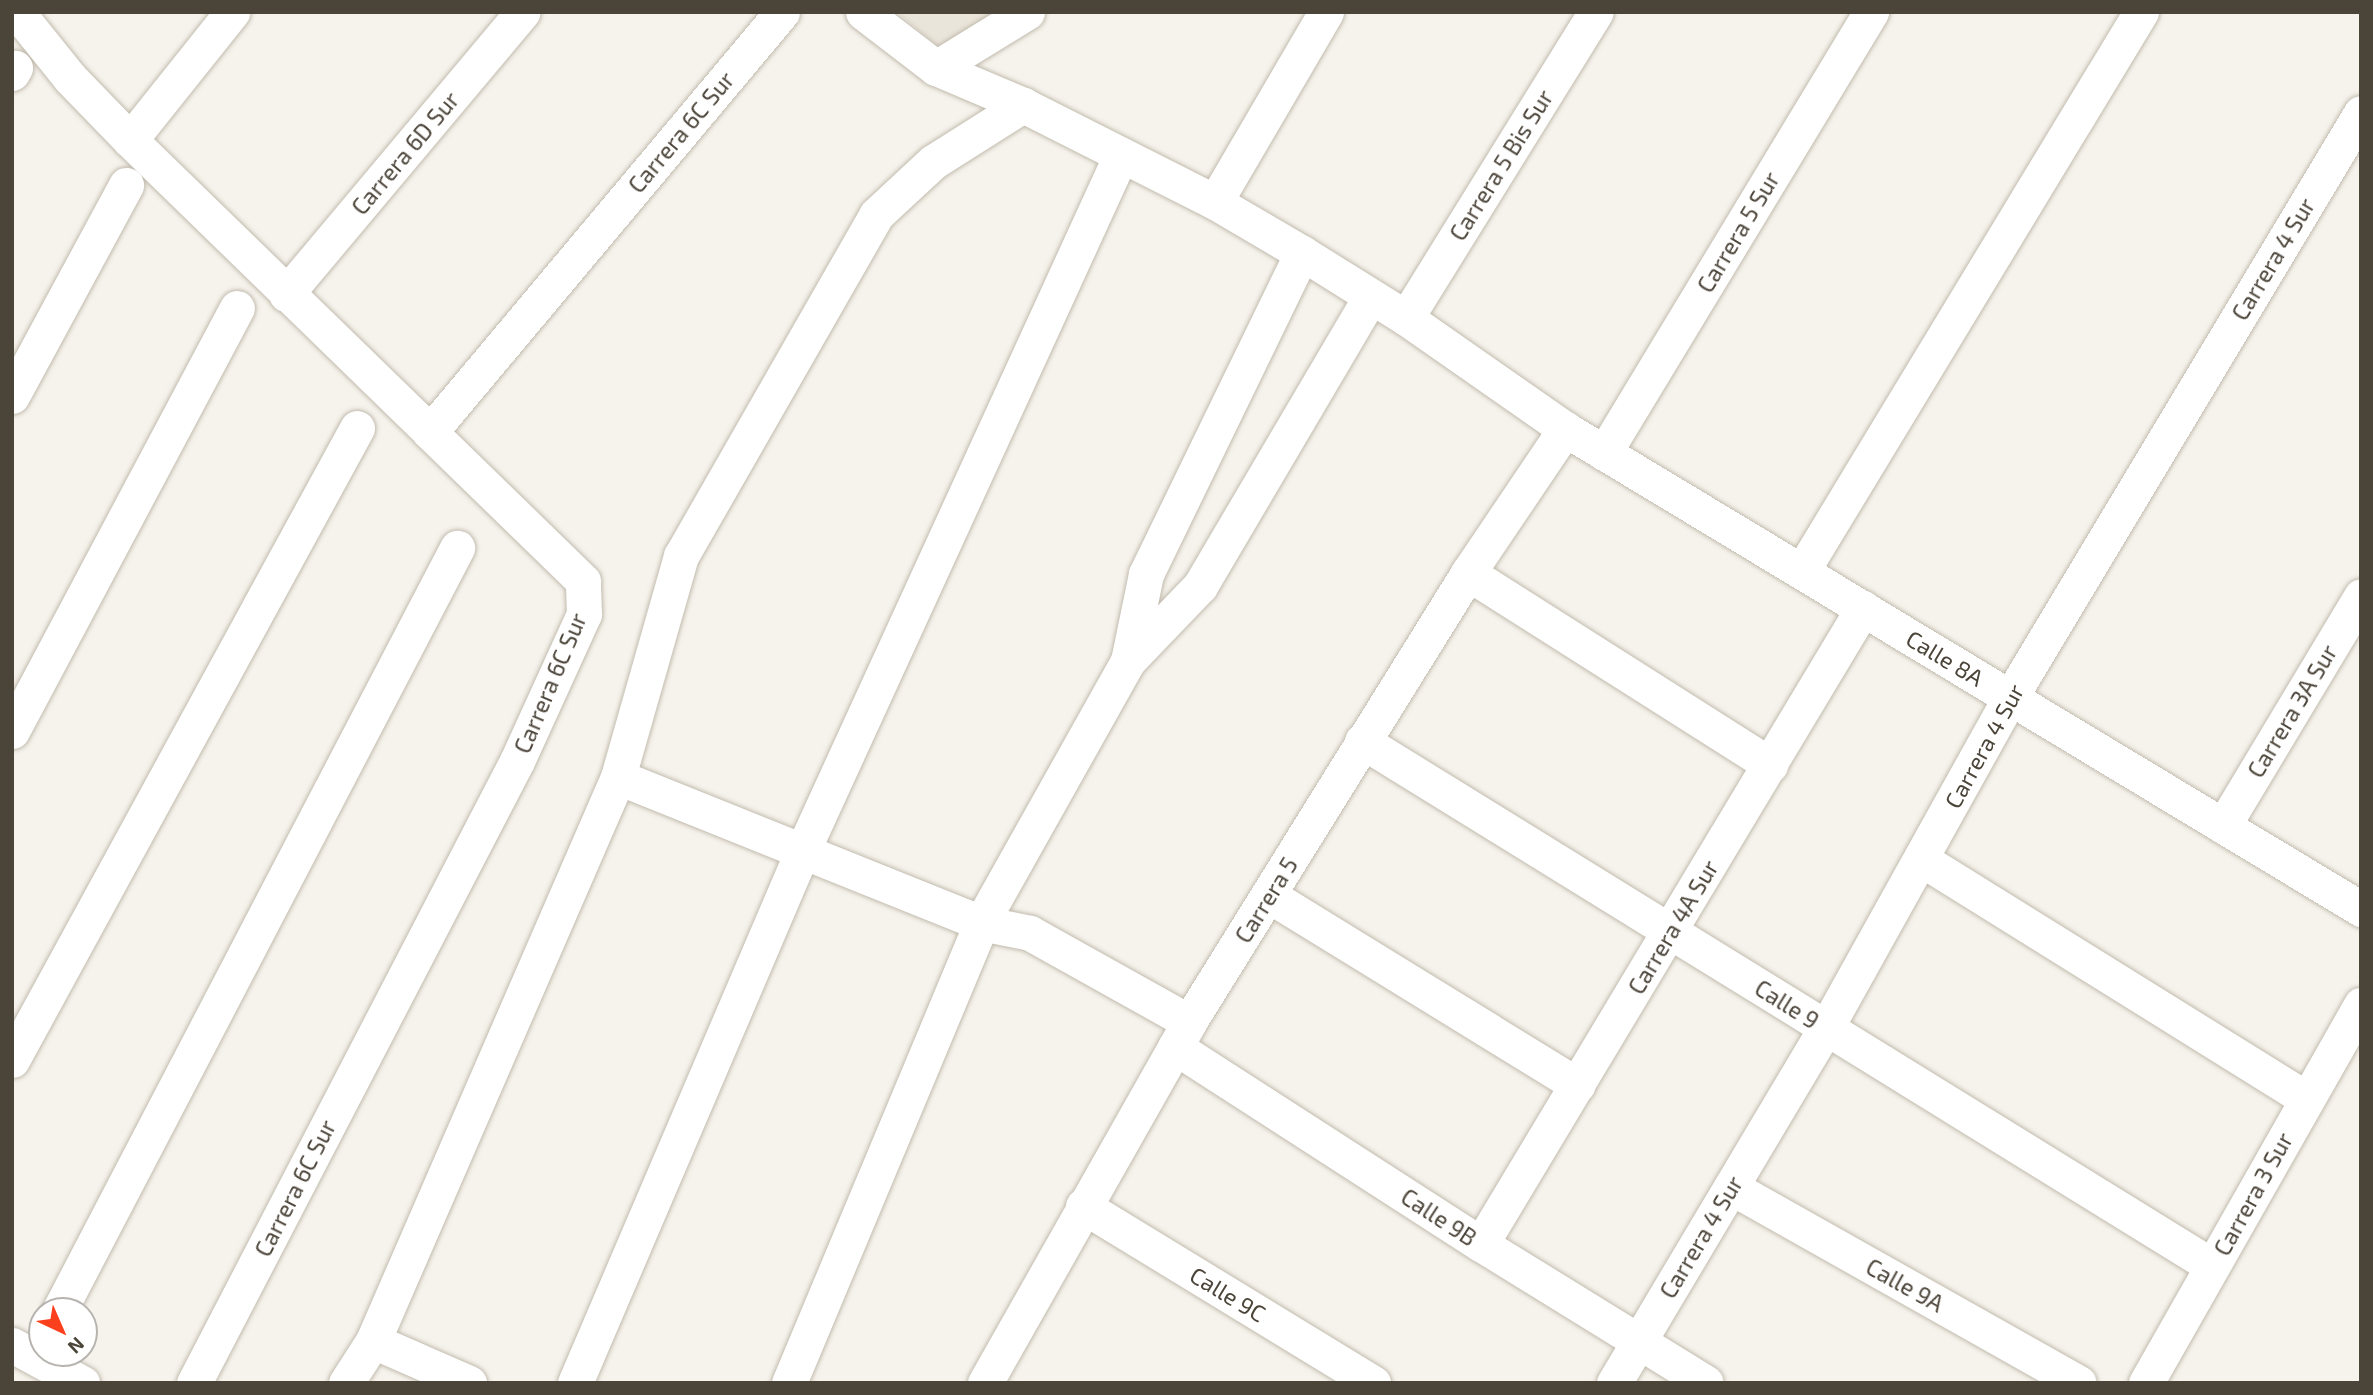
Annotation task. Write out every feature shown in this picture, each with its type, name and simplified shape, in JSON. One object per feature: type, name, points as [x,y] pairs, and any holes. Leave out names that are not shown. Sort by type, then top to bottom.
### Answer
[{"type":"street","points":[[17,12],[70,78],[130,140],[430,432]]},
{"type":"street","points":[[130,140],[232,12]]},
{"type":"street","name":"Carrera 6D Sur","points":[[286,294],[523,12]]},
{"type":"street","name":"Carrera 6C Sur","points":[[194,1383],[517,761],[584,614],[583,581],[430,432],[782,12]]},
{"type":"street","name":"Calle 8A","points":[[863,12],[936,68],[1023,105],[1215,202],[1302,253],[1406,318],[1565,429],[2361,909]]},
{"type":"street","points":[[936,68],[1027,12]]},
{"type":"street","points":[[1215,202],[1326,12]]},
{"type":"street","name":"Carrera 5 Bis Sur","points":[[1406,318],[1596,12]]},
{"type":"street","name":"Carrera 5 Sur","points":[[1604,453],[1871,12]]},
{"type":"street","points":[[1802,571],[2141,12]]},
{"type":"street","points":[[346,1383],[373,1341],[618,777],[681,556],[876,215],[933,162],[1023,105]]},
{"type":"street","name":"Carrera 4 Sur","points":[[1614,1383],[1826,1028],[2010,698],[2361,113]]},
{"type":"street","points":[[575,1383],[802,852],[1121,155]]},
{"type":"street","points":[[12,396],[126,185]]},
{"type":"street","points":[[1128,661],[1146,574],[1302,253]]},
{"type":"street","points":[[789,1383],[981,923],[1128,661],[1200,586],[1370,297]]},
{"type":"street","points":[[12,731],[237,308]]},
{"type":"street","points":[[12,1060],[357,428]]},
{"type":"street","name":"Carrera 5","points":[[990,1381],[1083,1206],[1182,1034],[1468,573],[1565,429]]},
{"type":"street","points":[[66,1297],[457,548]]},
{"type":"street","points":[[1468,573],[1770,765]]},
{"type":"street","name":"Carrera 3A Sur","points":[[2223,826],[2361,596]]},
{"type":"street","name":"Carrera 4A Sur","points":[[1481,1244],[1863,608]]},
{"type":"street","name":"Calle 9","points":[[1363,741],[2213,1266]]},
{"type":"street","name":"Calle 9B","points":[[618,777],[981,923],[1030,933],[1182,1034],[1481,1244],[1706,1383]]},
{"type":"street","points":[[1922,859],[2306,1099]]},
{"type":"street","points":[[1270,896],[1577,1085]]},
{"type":"street","name":"Carrera 3 Sur","points":[[2146,1383],[2361,1005]]},
{"type":"street","name":"Calle 9A","points":[[1731,1187],[2079,1383]]},
{"type":"street","name":"Calle 9C","points":[[1083,1206],[1373,1383]]},
{"type":"street","points":[[373,1341],[469,1383]]},
{"type":"street","points":[[58,1367],[82,1383]]},
{"type":"shaded area","points":[[897,12],[1010,12],[943,51]]}]
